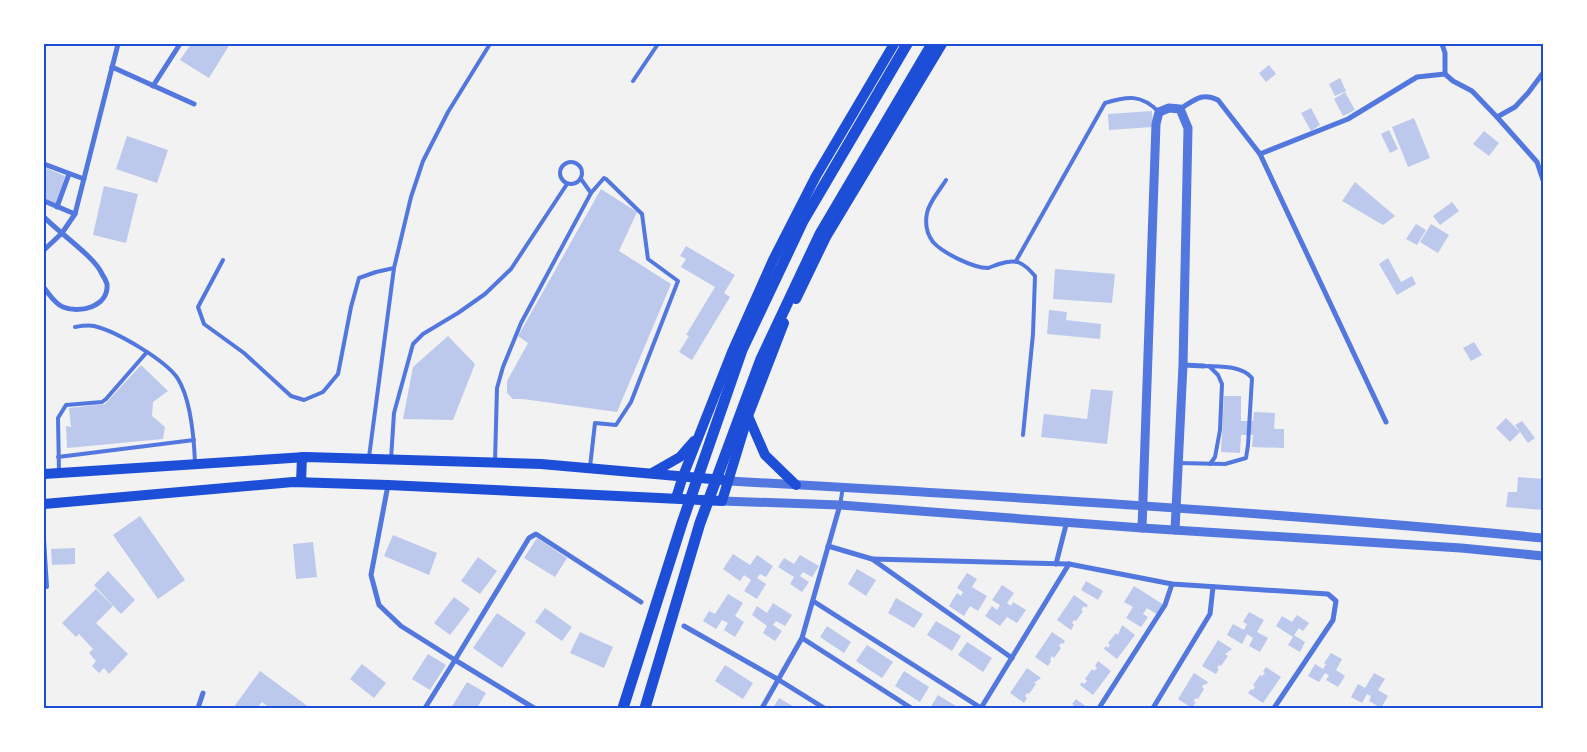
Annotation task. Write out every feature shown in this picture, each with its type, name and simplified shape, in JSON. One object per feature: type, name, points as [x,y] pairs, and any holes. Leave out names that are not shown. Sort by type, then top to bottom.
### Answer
[{"type":"main road","points":[[676,498],[732,352],[773,260],[816,176],[894,44]]},
{"type":"main road","points":[[623,708],[682,523],[742,350],[803,221],[907,44]]},
{"type":"main road","points":[[645,708],[700,523],[761,359],[820,234],[932,44]]},
{"type":"main road","points":[[44,504],[301,482],[722,501],[748,416],[782,326],[826,237],[942,44]]},
{"type":"main road","points":[[748,416],[765,455],[796,485]]},
{"type":"main road","points":[[652,473],[680,457],[699,435]]},
{"type":"main road","points":[[44,474],[302,458],[540,464],[729,481]]},
{"type":"main road","points":[[301,482],[302,458]]},
{"type":"street","points":[[44,250],[62,234],[75,214],[118,44]]},
{"type":"street","points":[[153,86],[180,44]]},
{"type":"street","points":[[1442,44],[1445,53],[1445,74],[1452,81],[1472,92],[1498,117],[1537,162],[1543,180]]},
{"type":"street","points":[[112,67],[194,104]]},
{"type":"street","points":[[1498,117],[1515,107],[1543,73]]},
{"type":"street","points":[[1260,154],[1348,118],[1417,77],[1445,74]]},
{"type":"street","points":[[1142,528],[1156,124],[1159,112],[1169,108],[1180,109],[1198,98],[1209,96],[1218,100],[1260,154],[1386,422]]},
{"type":"street","points":[[1175,530],[1183,365],[1188,128],[1180,109]]},
{"type":"street","points":[[44,164],[84,179]]},
{"type":"street","points":[[57,207],[69,174]]},
{"type":"street","points":[[44,201],[75,214]]},
{"type":"street","points":[[44,218],[100,269],[107,285],[99,302],[86,310],[65,308],[57,304],[44,288]]},
{"type":"street","points":[[1183,365],[1206,366]]},
{"type":"street","points":[[729,481],[1026,497],[1451,529],[1543,538]]},
{"type":"street","points":[[388,485],[371,575],[379,605],[401,626],[534,708]]},
{"type":"street","points":[[722,501],[840,505],[1142,528],[1451,547],[1543,556]]},
{"type":"street","points":[[762,708],[802,638],[840,505]]},
{"type":"street","points":[[1056,564],[1067,521]]},
{"type":"street","points":[[1451,529],[1451,547]]},
{"type":"street","points":[[425,708],[529,538],[536,534],[641,602]]},
{"type":"street","points":[[828,546],[872,559],[1069,564],[1172,584],[1328,594],[1336,601],[1333,620],[1274,708]]},
{"type":"street","points":[[872,559],[1012,658]]},
{"type":"street","points":[[813,601],[981,708],[1069,564]]},
{"type":"street","points":[[1099,708],[1165,605],[1172,584]]},
{"type":"street","points":[[1153,708],[1210,614],[1213,586]]},
{"type":"street","points":[[684,626],[824,708]]},
{"type":"street","points":[[802,638],[910,708]]},
{"type":"street","points":[[198,708],[203,693]]},
{"type":"lane","points":[[369,459],[394,268],[411,197],[423,161],[448,112],[490,44]]},
{"type":"lane","points":[[633,81],[658,44]]},
{"type":"lane","points":[[1016,261],[1105,103],[1125,97],[1148,101],[1159,112]]},
{"type":"lane","points":[[581,179],[575,184],[567,184],[561,180],[559,172],[562,165],[569,162],[576,163],[581,168],[581,179],[591,193]]},
{"type":"lane","points":[[495,462],[497,388],[503,367],[521,322],[591,193],[604,178],[642,214],[648,259],[678,281],[631,402],[616,425],[595,423],[590,468]]},
{"type":"lane","points":[[946,180],[927,211],[927,229],[933,242],[945,252],[973,265],[988,268],[1011,260],[1029,269],[1035,276],[1033,334],[1023,435]]},
{"type":"lane","points":[[390,459],[394,413],[413,344],[423,334],[485,294],[512,269],[567,184]]},
{"type":"lane","points":[[223,260],[198,307],[204,324],[244,353],[291,396],[304,400],[323,392],[338,374],[351,307],[359,278],[394,268]]},
{"type":"lane","points":[[75,327],[94,326],[130,341],[158,359],[178,379],[187,402],[194,440],[195,465]]},
{"type":"lane","points":[[59,472],[58,418],[66,405],[102,402],[147,352]]},
{"type":"lane","points":[[1178,463],[1225,464],[1246,458],[1252,378],[1247,372],[1226,367],[1206,366]]},
{"type":"lane","points":[[1206,366],[1218,375],[1222,384],[1220,430],[1215,457],[1210,464]]},
{"type":"lane","points":[[58,457],[194,440]]},
{"type":"lane","points":[[840,505],[843,488]]},
{"type":"lane","points":[[44,540],[47,587]]},
{"type":"building","points":[[191,44],[230,44],[209,78],[180,60]]},
{"type":"building","points":[[1269,65],[1276,74],[1266,82],[1259,73]]},
{"type":"building","points":[[1340,78],[1346,91],[1335,96],[1329,84]]},
{"type":"building","points":[[1345,92],[1355,110],[1343,116],[1334,99]]},
{"type":"building","points":[[1311,108],[1320,125],[1311,131],[1301,113]]},
{"type":"building","points":[[1152,111],[1153,127],[1109,130],[1108,114]]},
{"type":"building","points":[[1414,118],[1430,158],[1408,167],[1392,127]]},
{"type":"building","points":[[1389,130],[1398,149],[1390,153],[1381,134]]},
{"type":"building","points":[[1484,131],[1499,143],[1489,156],[1473,144]]},
{"type":"building","points":[[127,136],[168,150],[157,183],[116,169]]},
{"type":"building","points":[[44,167],[65,176],[56,205],[44,199]]},
{"type":"building","points":[[1355,182],[1395,216],[1383,225],[1342,201]]},
{"type":"building","points":[[104,186],[138,194],[126,243],[93,235]]},
{"type":"building","points":[[601,189],[637,212],[619,251],[671,284],[617,412],[513,399],[507,393],[507,381],[528,343],[518,336]]},
{"type":"building","points":[[1452,202],[1459,211],[1440,225],[1433,216]]},
{"type":"building","points":[[1416,224],[1426,230],[1417,245],[1406,239]]},
{"type":"building","points":[[1431,224],[1449,235],[1438,253],[1420,242]]},
{"type":"building","points":[[686,246],[735,275],[724,293],[730,297],[692,360],[679,352],[689,336],[686,335],[715,287],[681,267],[686,259],[680,256]]},
{"type":"building","points":[[1388,258],[1401,282],[1412,276],[1416,284],[1397,295],[1379,264]]},
{"type":"building","points":[[1055,269],[1115,274],[1112,303],[1053,299]]},
{"type":"building","points":[[1049,310],[1067,312],[1066,320],[1101,324],[1100,339],[1047,334]]},
{"type":"building","points":[[448,336],[475,364],[453,420],[403,419],[413,367]]},
{"type":"building","points":[[1474,342],[1482,355],[1471,361],[1463,348]]},
{"type":"building","points":[[141,365],[168,391],[153,402],[152,416],[165,427],[163,439],[67,448],[66,426],[71,427],[69,408],[105,404]]},
{"type":"building","points":[[1091,389],[1113,391],[1107,444],[1041,437],[1044,414],[1087,419]]},
{"type":"building","points":[[1224,396],[1241,396],[1241,421],[1253,421],[1254,412],[1275,413],[1274,429],[1284,429],[1284,448],[1252,447],[1253,435],[1241,435],[1240,453],[1221,452]]},
{"type":"building","points":[[1506,418],[1520,432],[1510,442],[1496,428]]},
{"type":"building","points":[[1522,421],[1535,438],[1528,443],[1515,425]]},
{"type":"building","points":[[1518,477],[1543,479],[1543,510],[1506,507],[1508,492],[1517,492]]},
{"type":"building","points":[[140,516],[185,580],[158,599],[113,535]]},
{"type":"building","points":[[393,535],[437,553],[429,575],[384,556]]},
{"type":"building","points":[[537,538],[567,558],[555,577],[524,558]]},
{"type":"building","points":[[313,542],[317,577],[296,579],[293,544]]},
{"type":"building","points":[[75,548],[75,564],[52,565],[51,549]]},
{"type":"building","points":[[733,554],[750,565],[757,555],[773,566],[766,577],[760,574],[757,578],[766,584],[757,599],[744,591],[751,580],[744,575],[740,581],[723,569]]},
{"type":"building","points":[[800,555],[819,566],[812,577],[803,572],[800,576],[809,582],[802,592],[790,584],[794,577],[778,567],[784,558],[794,564]]},
{"type":"building","points":[[478,557],[497,571],[480,594],[461,581]]},
{"type":"building","points":[[857,569],[876,580],[866,596],[848,584]]},
{"type":"building","points":[[108,571],[135,600],[121,614],[94,585]]},
{"type":"building","points":[[967,573],[977,579],[972,587],[987,596],[978,611],[970,606],[964,616],[949,606],[957,593],[961,596],[963,592],[957,588]]},
{"type":"building","points":[[1086,581],[1103,591],[1098,600],[1081,590]]},
{"type":"building","points":[[1002,585],[1014,593],[1007,603],[1011,606],[1013,602],[1026,610],[1017,623],[1007,617],[1000,626],[985,616],[992,606],[997,610],[1000,605],[992,600]]},
{"type":"building","points":[[1134,586],[1164,605],[1158,615],[1147,608],[1143,614],[1148,617],[1141,627],[1126,618],[1133,607],[1124,602]]},
{"type":"building","points":[[96,589],[113,606],[96,623],[128,654],[109,674],[104,668],[99,673],[92,666],[96,661],[89,653],[93,649],[79,634],[76,637],[62,623]]},
{"type":"building","points":[[728,594],[743,603],[735,616],[744,622],[735,637],[724,630],[728,623],[722,620],[716,629],[703,621],[709,611],[715,614]]},
{"type":"building","points":[[1074,595],[1088,605],[1086,608],[1084,606],[1076,621],[1074,620],[1071,630],[1057,620]]},
{"type":"building","points":[[454,597],[470,609],[450,635],[434,623]]},
{"type":"building","points":[[896,598],[923,614],[914,628],[888,613]]},
{"type":"building","points":[[773,603],[792,615],[785,626],[776,621],[773,625],[782,631],[775,641],[763,633],[767,626],[752,615],[757,606],[767,613]]},
{"type":"building","points":[[545,608],[572,627],[562,641],[535,622]]},
{"type":"building","points":[[1249,612],[1264,620],[1257,632],[1268,638],[1260,652],[1249,646],[1253,638],[1247,634],[1242,644],[1227,635],[1233,624],[1244,630],[1247,624],[1243,622]]},
{"type":"building","points":[[497,613],[526,633],[502,668],[473,648]]},
{"type":"building","points":[[1297,615],[1309,623],[1303,631],[1299,628],[1294,635],[1305,642],[1300,652],[1288,645],[1293,637],[1276,626],[1282,616],[1292,622]]},
{"type":"building","points":[[936,621],[961,636],[952,651],[927,635]]},
{"type":"building","points":[[1122,625],[1135,635],[1117,659],[1104,649],[1106,646],[1108,648],[1110,645],[1108,643],[1116,633],[1118,635]]},
{"type":"building","points":[[827,626],[851,642],[844,653],[820,637]]},
{"type":"building","points":[[580,632],[613,647],[604,668],[570,653]]},
{"type":"building","points":[[1052,632],[1065,641],[1059,646],[1061,648],[1054,658],[1052,656],[1048,666],[1035,657]]},
{"type":"building","points":[[1218,640],[1232,649],[1225,654],[1228,656],[1221,666],[1219,665],[1217,668],[1219,669],[1216,674],[1202,666]]},
{"type":"building","points":[[967,642],[992,658],[983,672],[958,655]]},
{"type":"building","points":[[867,645],[893,662],[882,678],[856,661]]},
{"type":"building","points":[[1331,653],[1342,659],[1336,670],[1345,676],[1338,687],[1326,680],[1329,675],[1325,673],[1319,682],[1308,676],[1315,664],[1323,669],[1326,664],[1324,663]]},
{"type":"building","points":[[428,654],[446,665],[430,690],[412,679]]},
{"type":"building","points":[[1098,661],[1111,671],[1093,695],[1080,685],[1082,682],[1084,684],[1087,681],[1085,679],[1092,669],[1094,671],[1097,668],[1095,666]]},
{"type":"building","points":[[362,664],[386,683],[374,698],[350,679]]},
{"type":"building","points":[[725,665],[753,683],[743,699],[715,681]]},
{"type":"building","points":[[1266,667],[1281,677],[1263,703],[1248,693],[1255,687],[1253,685],[1260,675],[1262,676],[1265,673],[1263,672]]},
{"type":"building","points":[[1027,668],[1041,678],[1034,683],[1036,684],[1029,694],[1027,693],[1024,703],[1010,693]]},
{"type":"building","points":[[260,671],[310,708],[270,708],[262,702],[257,708],[233,708]]},
{"type":"building","points":[[904,671],[929,687],[920,702],[895,686]]},
{"type":"building","points":[[1194,673],[1208,682],[1202,687],[1204,689],[1198,699],[1196,698],[1193,701],[1196,702],[1192,708],[1178,699]]},
{"type":"building","points":[[1374,673],[1385,679],[1378,690],[1388,696],[1381,708],[1369,701],[1371,696],[1367,694],[1362,703],[1351,697],[1358,684],[1365,688]]},
{"type":"building","points":[[467,682],[486,693],[477,708],[451,708]]},
{"type":"building","points":[[938,695],[959,708],[930,708]]},
{"type":"building","points":[[779,698],[796,708],[773,708]]},
{"type":"building","points":[[1076,699],[1088,708],[1071,708]]}]
